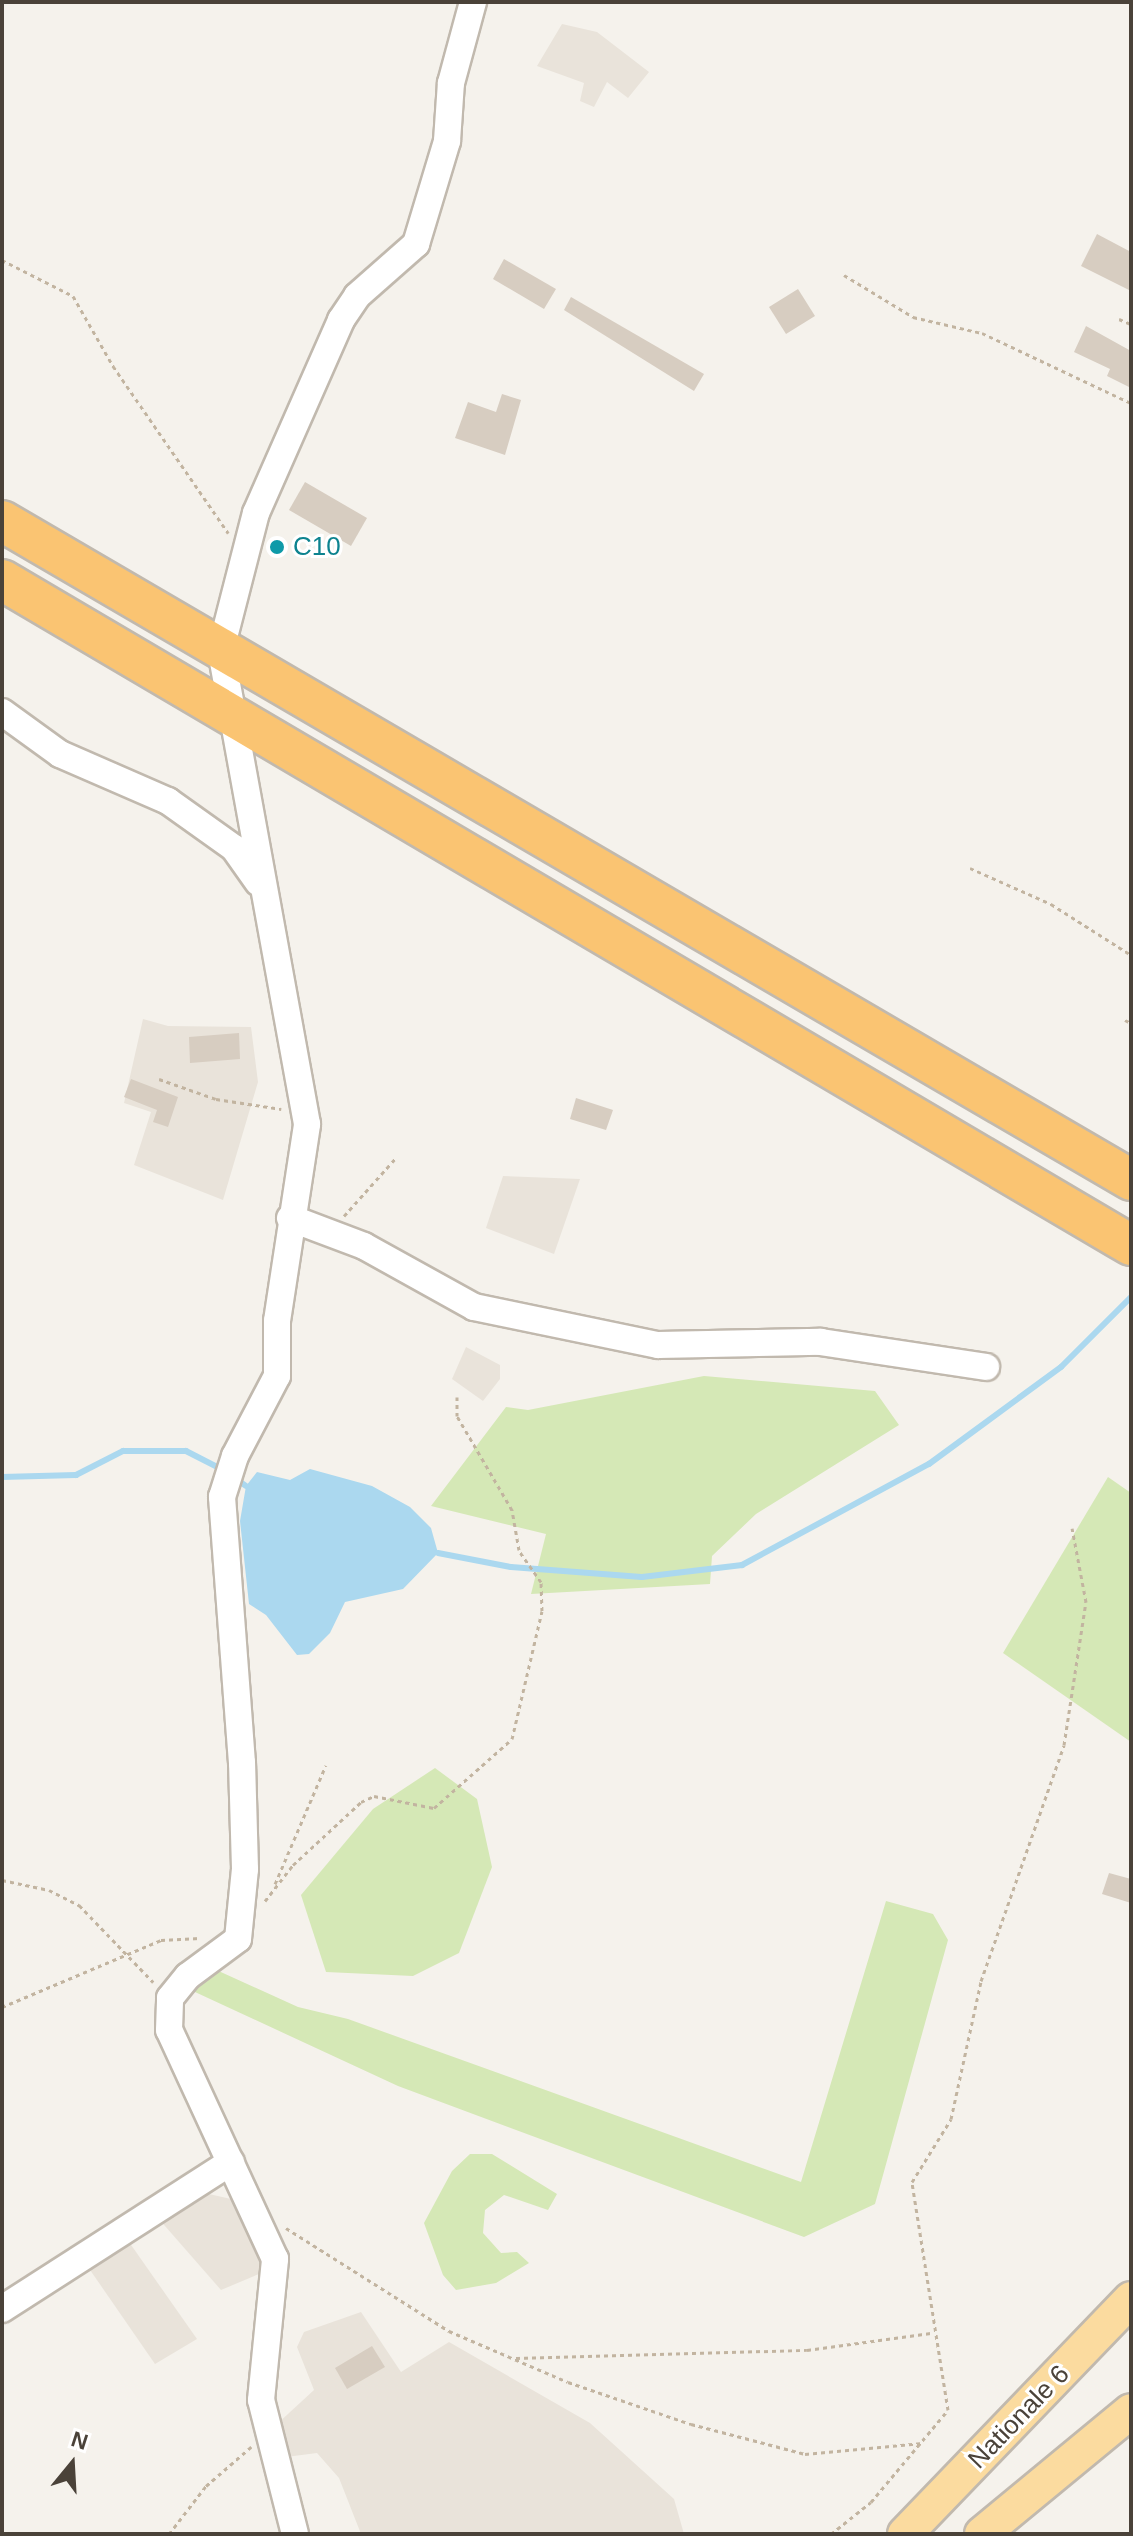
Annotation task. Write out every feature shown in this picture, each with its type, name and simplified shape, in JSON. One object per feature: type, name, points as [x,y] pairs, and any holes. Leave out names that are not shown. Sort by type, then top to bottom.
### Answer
[{"type":"highway","points":[[2,521],[1017,1114],[1131,1177]]},
{"type":"highway","points":[[2,580],[233,713],[982,1160],[1131,1245]]},
{"type":"highway","points":[[982,1160],[1131,1254]]},
{"type":"main road","name":"Nationale 6","points":[[905,2534],[1131,2299]]},
{"type":"main road","points":[[982,2534],[1131,2411]]},
{"type":"street","points":[[295,2534],[267,2434],[262,2367],[276,2269],[252,2205],[169,2030],[170,1998],[188,1976],[238,1939],[242,1763],[222,1497],[235,1456],[277,1376],[290,1218],[305,1113],[258,882],[251,789],[221,649],[244,556],[269,479],[341,320],[357,296],[416,244],[444,153],[451,83],[473,2]]},
{"type":"street","points":[[2,712],[60,754],[168,801],[234,848],[258,882]]},
{"type":"street","points":[[290,1218],[364,1246],[474,1307],[658,1345],[821,1342],[986,1367]]},
{"type":"street","points":[[2,2309],[231,2162]]},
{"type":"path","points":[[2,260],[73,296],[113,366],[244,556]]},
{"type":"path","points":[[844,275],[913,317],[982,333],[1131,403]]},
{"type":"path","points":[[1119,319],[1131,324]]},
{"type":"path","points":[[970,868],[1051,904],[1131,955]]},
{"type":"path","points":[[1125,1020],[1131,1023]]},
{"type":"path","points":[[159,1079],[216,1099],[305,1113]]},
{"type":"path","points":[[2,2007],[169,1938],[238,1939],[274,1888],[361,1802],[374,1796],[434,1808],[512,1739],[542,1611],[541,1582],[519,1550],[512,1510],[457,1416],[457,1397]]},
{"type":"path","points":[[831,2534],[871,2502],[948,2410],[933,2333],[912,2182],[951,2119],[981,1981],[1064,1745],[1086,1602],[1072,1528]]},
{"type":"path","points":[[274,1888],[326,1765]]},
{"type":"path","points":[[2,1880],[49,1890],[79,1905],[170,1998]]},
{"type":"path","points":[[252,2205],[436,2323],[512,2358],[751,2443],[805,2454],[922,2443]]},
{"type":"path","points":[[512,2358],[807,2350],[933,2333]]},
{"type":"path","points":[[169,2534],[206,2486],[267,2434]]},
{"type":"shaded area","points":[[562,24],[597,32],[649,72],[628,98],[607,82],[594,107],[580,101],[584,83],[537,66]]},
{"type":"shaded area","points":[[143,1019],[168,1026],[251,1027],[258,1082],[223,1200],[134,1165],[151,1112],[124,1103]]},
{"type":"shaded area","points":[[503,1176],[580,1179],[554,1254],[486,1228]]},
{"type":"shaded area","points":[[466,1347],[500,1365],[500,1379],[483,1401],[452,1379]]},
{"type":"shaded area","points":[[209,2194],[231,2199],[265,2252],[266,2271],[221,2290],[158,2218],[170,2200]]},
{"type":"shaded area","points":[[129,2242],[197,2339],[155,2364],[88,2267]]},
{"type":"shaded area","points":[[361,2312],[401,2372],[449,2342],[590,2423],[674,2499],[684,2534],[361,2534],[339,2478],[317,2453],[286,2457],[276,2425],[314,2390],[297,2347],[304,2332]]},
{"type":"green space","points":[[704,1376],[875,1391],[899,1425],[756,1514],[712,1556],[710,1584],[531,1594],[546,1534],[431,1506],[506,1407],[528,1410]]},
{"type":"green space","points":[[1108,1477],[1131,1493],[1131,1742],[1003,1653]]},
{"type":"green space","points":[[435,1768],[477,1799],[492,1867],[459,1953],[413,1976],[326,1972],[301,1895],[373,1809]]},
{"type":"green space","points":[[886,1901],[933,1914],[948,1940],[875,2204],[804,2237],[398,2086],[182,1986],[190,1958],[298,2007],[348,2019],[801,2182]]},
{"type":"green space","points":[[470,2154],[492,2154],[557,2194],[548,2210],[504,2195],[485,2210],[483,2233],[501,2253],[517,2252],[529,2263],[496,2283],[456,2290],[443,2275],[424,2223],[452,2171]]},
{"type":"water","points":[[310,1469],[372,1486],[410,1507],[431,1528],[438,1553],[403,1589],[345,1602],[330,1633],[309,1654],[297,1655],[266,1615],[249,1604],[240,1521],[246,1486],[257,1472],[290,1480]]},
{"type":"building","points":[[1097,234],[1131,252],[1131,291],[1081,266]]},
{"type":"building","points":[[504,259],[556,289],[544,309],[493,279]]},
{"type":"building","points":[[798,289],[815,316],[786,334],[769,307]]},
{"type":"building","points":[[571,297],[704,374],[694,391],[564,310]]},
{"type":"building","points":[[1086,326],[1131,351],[1131,388],[1107,376],[1110,369],[1074,352]]},
{"type":"building","points":[[502,394],[521,400],[505,455],[455,438],[468,402],[496,412]]},
{"type":"building","points":[[305,482],[367,518],[351,546],[289,510]]},
{"type":"building","points":[[239,1033],[240,1059],[190,1063],[189,1037]]},
{"type":"building","points":[[131,1079],[178,1097],[168,1127],[153,1122],[157,1110],[124,1097]]},
{"type":"building","points":[[576,1098],[613,1110],[606,1130],[570,1119]]},
{"type":"building","points":[[1109,1873],[1131,1879],[1131,1903],[1102,1894]]},
{"type":"building","points":[[372,2346],[385,2367],[347,2389],[335,2368]]},
{"type":"waterway","points":[[438,1553],[511,1567],[642,1577],[742,1565],[929,1464],[1061,1367],[1131,1297]]},
{"type":"waterway","points":[[2,1477],[76,1475],[123,1451],[186,1451],[223,1470]]},
{"type":"waterway","points":[[236,1479],[246,1486]]},
{"type":"place","name":"C10","points":[[277,547]]}]
